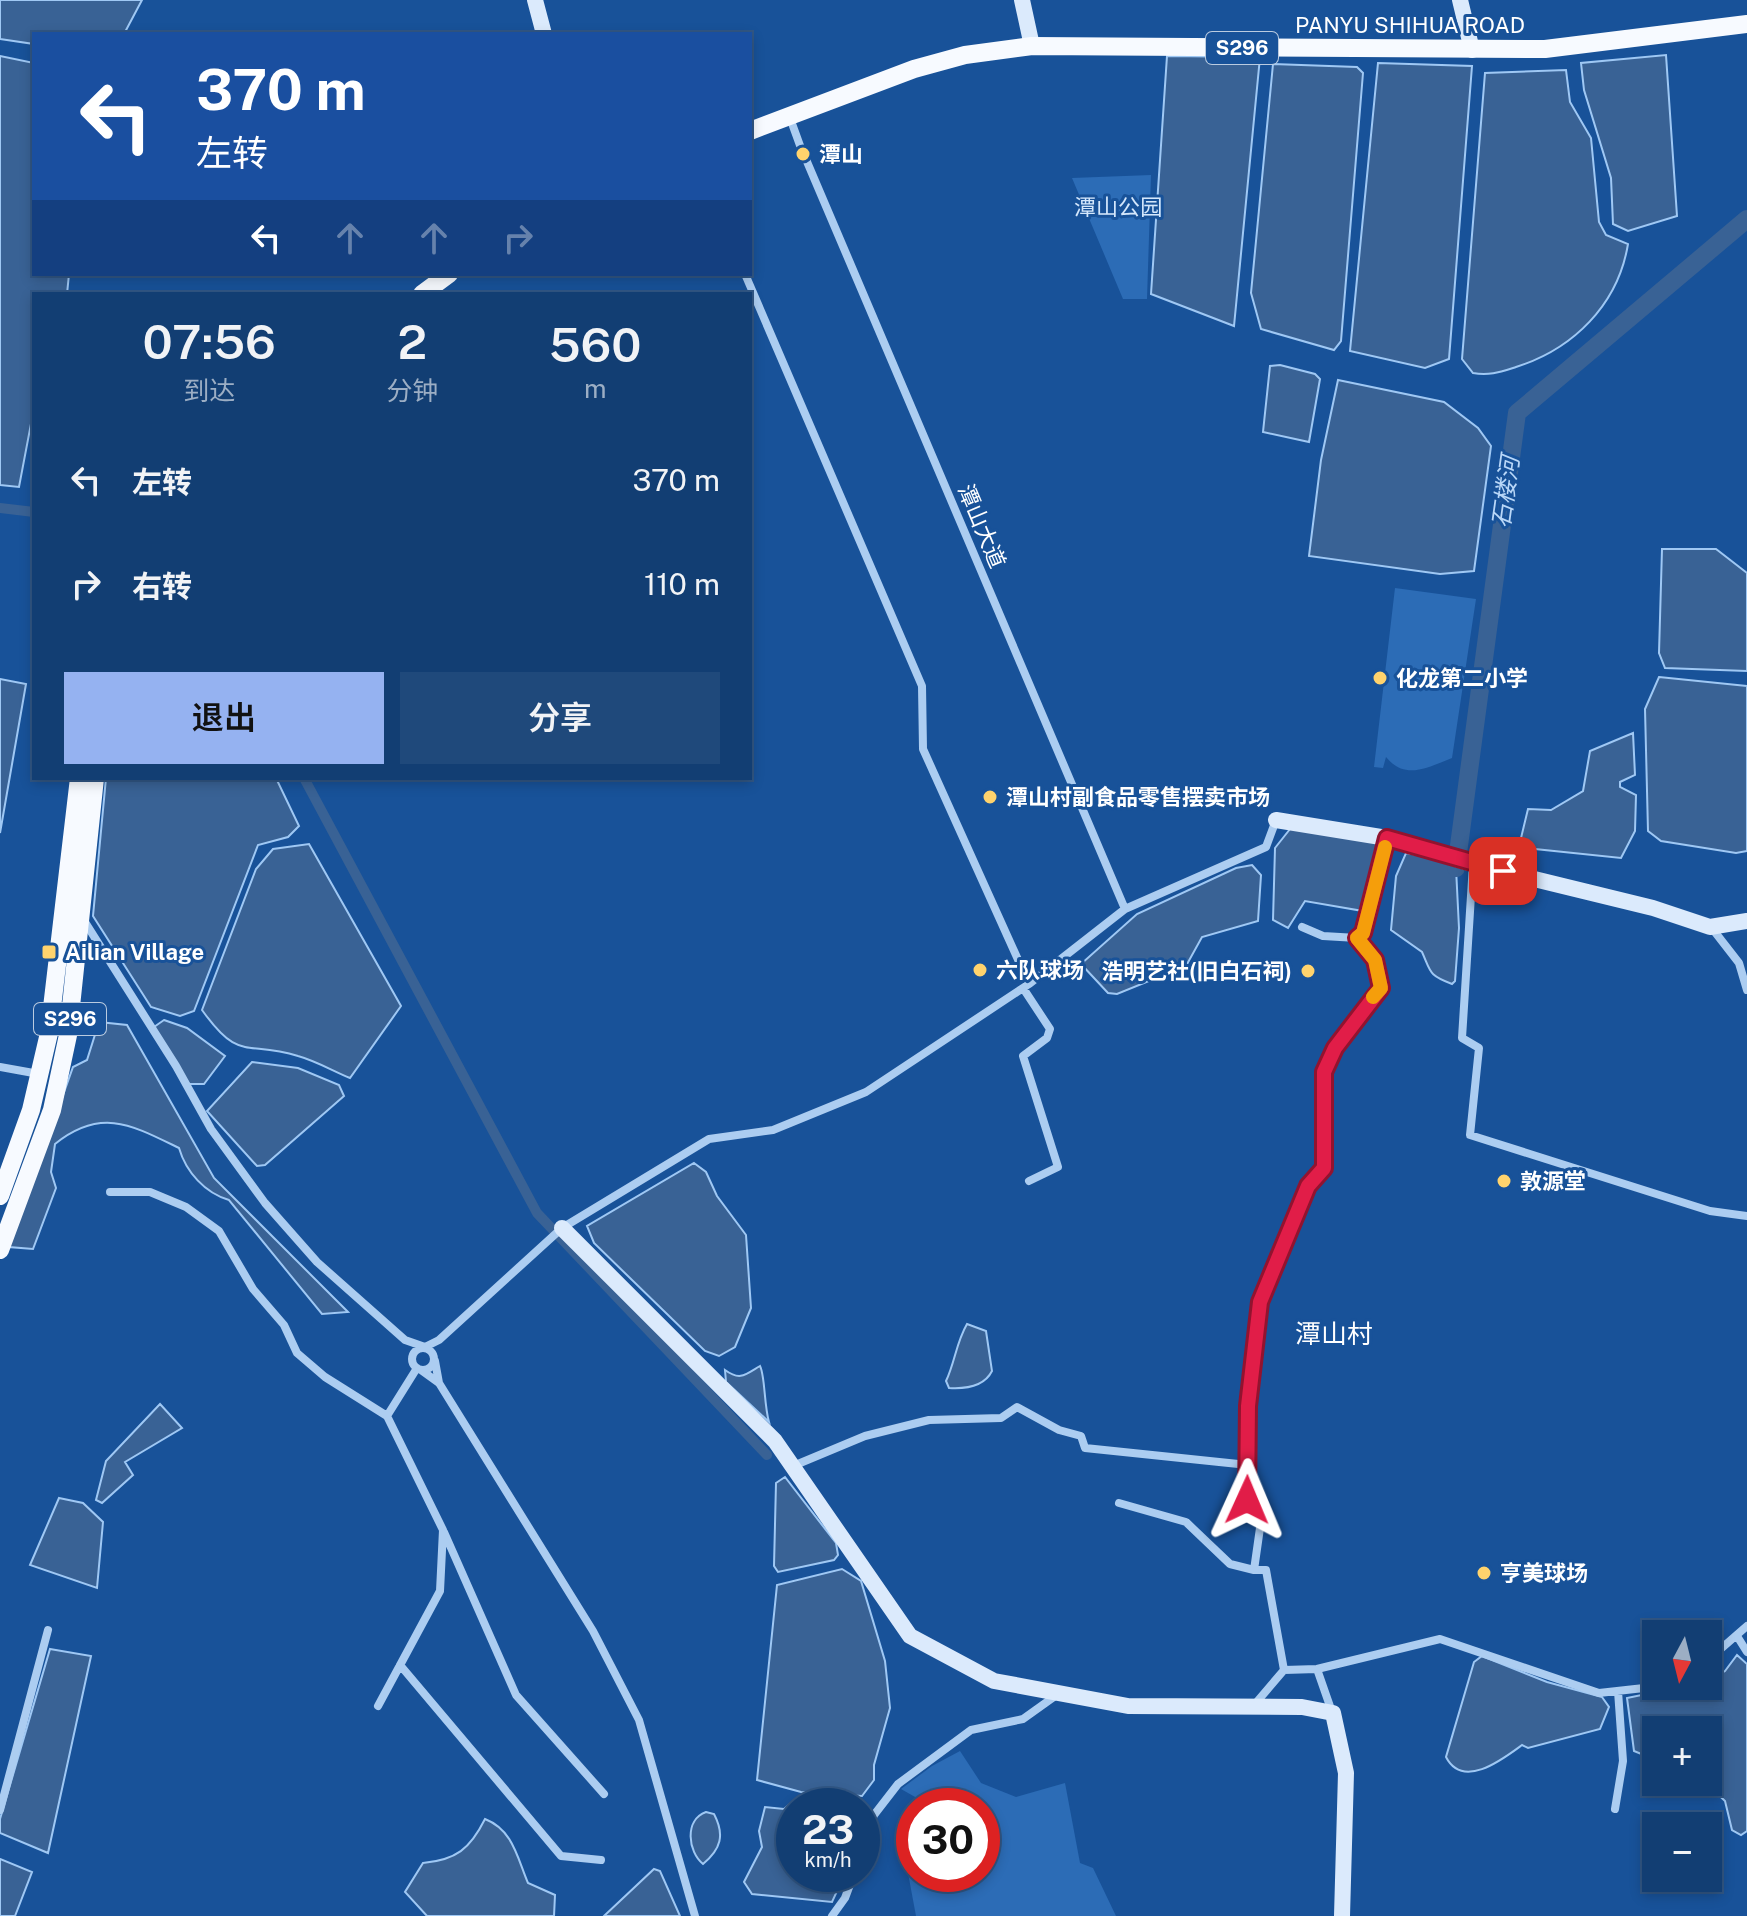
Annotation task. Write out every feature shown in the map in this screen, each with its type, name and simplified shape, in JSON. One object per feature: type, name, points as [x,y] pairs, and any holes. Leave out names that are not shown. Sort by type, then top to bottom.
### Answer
[{"type":"main road","name":"PANYU SHIHUA ROAD","points":[[752,130],[914,69],[965,55],[1032,46],[1545,49],[1747,24]]},
{"type":"main road","points":[[425,292],[446,276]]},
{"type":"main road","name":"S296","points":[[0,1196],[31,1110],[49,1033],[79,780]]},
{"type":"main road","name":"S296","points":[[0,1250],[52,1110],[68,1035],[95,780]]},
{"type":"street","points":[[535,0],[543,32]]},
{"type":"street","points":[[1022,0],[1032,46]]},
{"type":"street","points":[[1460,0],[1472,50]]},
{"type":"street","name":"潭山大道","points":[[789,117],[1125,909]]},
{"type":"street","points":[[746,276],[922,686],[923,749],[1026,986],[1050,1029],[1047,1038],[1023,1056],[1058,1167],[1029,1181]]},
{"type":"street","points":[[412,1359],[414,1352],[439,1340],[562,1228],[709,1139],[773,1130],[866,1092],[1026,986],[1125,909],[1266,847],[1276,820],[1387,838],[1653,908],[1710,927],[1747,921]]},
{"type":"street","points":[[1302,927],[1323,936],[1357,938],[1363,933],[1387,838]]},
{"type":"street","points":[[1462,860],[1462,1038],[1479,1048],[1470,1135],[1710,1211],[1747,1216]]},
{"type":"street","points":[[82,917],[176,1066],[211,1129],[265,1203],[317,1262],[405,1340],[425,1347],[435,1360]]},
{"type":"street","points":[[1710,927],[1739,963],[1747,990]]},
{"type":"street","points":[[1254,1570],[1261,1521],[1247,1500],[1248,1406],[1260,1302],[1308,1186],[1324,1168],[1324,1072],[1335,1048],[1381,988],[1375,960],[1357,938]]},
{"type":"street","points":[[0,1067],[39,1074]]},
{"type":"street","points":[[110,1192],[150,1192],[186,1207],[219,1231],[253,1289],[284,1325],[297,1353],[325,1377],[387,1416],[443,1530],[516,1695],[604,1794]]},
{"type":"street","points":[[562,1228],[775,1441],[910,1636],[994,1681],[1128,1706],[1302,1707],[1333,1713]]},
{"type":"street","points":[[405,1340],[419,1369],[439,1383]]},
{"type":"street","points":[[439,1340],[435,1360],[439,1383],[593,1631],[639,1720],[695,1916]]},
{"type":"street","points":[[419,1369],[428,1369],[435,1360]]},
{"type":"street","points":[[387,1416],[419,1369]]},
{"type":"street","points":[[793,1466],[865,1436],[929,1420],[1001,1418],[1017,1407],[1059,1430],[1081,1436],[1085,1448],[1248,1465]]},
{"type":"street","points":[[1119,1503],[1186,1522],[1230,1564],[1266,1570],[1284,1670]]},
{"type":"street","points":[[378,1706],[440,1591],[443,1530]]},
{"type":"street","points":[[1722,1648],[1747,1626]]},
{"type":"street","points":[[0,1810],[48,1630]]},
{"type":"street","points":[[1737,1636],[1747,1652]]},
{"type":"street","points":[[1252,1708],[1284,1670],[1317,1669],[1440,1639],[1599,1693],[1642,1688]]},
{"type":"street","points":[[400,1665],[561,1856],[601,1860]]},
{"type":"street","points":[[1317,1669],[1333,1713],[1346,1773],[1342,1916]]},
{"type":"street","points":[[1615,1809],[1623,1761],[1618,1691]]},
{"type":"street","points":[[880,1807],[898,1784],[971,1730],[1023,1719],[1059,1693]]},
{"type":"street","points":[[832,1916],[847,1892]]},
{"type":"green space","name":"潭山公园","points":[[1151,175],[1147,299],[1123,299],[1072,178]]},
{"type":"green space","points":[[1395,588],[1476,599],[1452,758],[1418,770],[1401,769],[1386,757],[1383,768],[1374,767]]},
{"type":"green space","points":[[960,1751],[981,1783],[994,1788],[902,1788],[932,1766]]},
{"type":"green space","points":[[1065,1783],[1080,1863],[1093,1868],[1116,1916],[916,1916],[912,1892],[1000,1892],[1000,1791],[1016,1797]]},
{"type":"shaded area","points":[[0,0],[142,0],[125,32],[32,32],[32,44],[0,39]]},
{"type":"shaded area","points":[[1666,55],[1677,216],[1628,231],[1613,224],[1611,178],[1584,90],[1581,63]]},
{"type":"shaded area","points":[[0,56],[32,63],[32,276],[69,276],[67,292],[32,292],[32,419],[19,487],[0,485]]},
{"type":"shaded area","points":[[1167,56],[1260,57],[1234,326],[1151,294]]},
{"type":"shaded area","points":[[1378,63],[1472,66],[1449,359],[1425,368],[1350,351]]},
{"type":"shaded area","points":[[1273,64],[1357,67],[1363,73],[1341,341],[1334,350],[1261,329],[1251,293]]},
{"type":"shaded area","points":[[1566,70],[1570,102],[1591,138],[1599,222],[1606,235],[1628,244],[1623,266],[1603,305],[1590,322],[1556,349],[1500,372],[1473,373],[1462,359],[1485,73]]},
{"type":"shaded area","points":[[1280,365],[1315,374],[1320,379],[1309,442],[1263,432],[1270,366]]},
{"type":"shaded area","points":[[1338,380],[1444,402],[1478,428],[1491,446],[1474,571],[1440,574],[1309,556],[1321,460]]},
{"type":"shaded area","points":[[1662,549],[1716,549],[1747,573],[1747,671],[1665,668],[1659,653]]},
{"type":"shaded area","points":[[1659,677],[1747,686],[1747,851],[1736,853],[1661,841],[1648,831],[1645,709]]},
{"type":"shaded area","points":[[0,679],[26,684],[0,833]]},
{"type":"shaded area","points":[[1633,733],[1635,775],[1620,782],[1620,787],[1636,795],[1635,831],[1621,858],[1535,849],[1521,838],[1528,809],[1551,810],[1583,791],[1590,751]]},
{"type":"shaded area","points":[[106,780],[277,780],[299,826],[288,837],[258,845],[194,1011],[180,1016],[151,1007],[93,916]]},
{"type":"shaded area","points":[[1294,824],[1380,841],[1382,848],[1363,911],[1305,901],[1288,928],[1273,920],[1275,848]]},
{"type":"shaded area","points":[[309,844],[401,1006],[350,1078],[298,1056],[235,1044],[215,1027],[202,1010],[256,869],[273,849]]},
{"type":"shaded area","points":[[1406,853],[1443,859],[1456,868],[1459,928],[1455,981],[1452,984],[1434,975],[1422,952],[1391,930],[1396,876]]},
{"type":"shaded area","points":[[1252,865],[1261,875],[1258,921],[1202,937],[1186,966],[1117,994],[1108,993],[1081,964],[1137,914],[1236,868]]},
{"type":"shaded area","points":[[164,1020],[187,1028],[225,1056],[204,1084],[189,1084],[154,1027]]},
{"type":"shaded area","points":[[99,1022],[127,1025],[214,1178],[348,1312],[322,1314],[229,1200],[212,1192],[198,1180],[186,1165],[179,1148],[146,1132],[117,1124],[87,1126],[55,1144],[51,1172],[56,1188],[33,1249],[9,1247],[73,1067],[87,1060]]},
{"type":"shaded area","points":[[252,1062],[298,1068],[339,1085],[344,1096],[265,1165],[257,1166],[207,1111]]},
{"type":"shaded area","points":[[694,1163],[706,1172],[717,1196],[746,1235],[751,1308],[735,1347],[719,1356],[705,1351],[594,1243],[587,1226]]},
{"type":"shaded area","points":[[967,1324],[986,1331],[992,1371],[984,1381],[974,1386],[949,1388],[946,1381]]},
{"type":"shaded area","points":[[760,1366],[769,1422],[726,1382],[725,1370],[739,1376]]},
{"type":"shaded area","points":[[160,1404],[182,1428],[125,1462],[133,1475],[102,1503],[96,1500],[106,1461]]},
{"type":"shaded area","points":[[785,1477],[836,1543],[838,1555],[834,1560],[778,1572],[774,1566],[776,1483]]},
{"type":"shaded area","points":[[59,1498],[83,1503],[103,1522],[97,1588],[30,1565]]},
{"type":"shaded area","points":[[842,1569],[861,1581],[885,1661],[890,1708],[874,1765],[874,1780],[868,1788],[786,1788],[757,1780],[777,1585]]},
{"type":"shaded area","points":[[50,1649],[91,1656],[48,1853],[0,1833],[0,1819]]},
{"type":"shaded area","points":[[1737,1655],[1747,1664],[1747,1831],[1741,1835],[1732,1830],[1725,1801],[1720,1796],[1722,1716],[1642,1716],[1642,1754],[1634,1751],[1627,1698],[1642,1695],[1642,1700],[1722,1700],[1722,1673]]},
{"type":"shaded area","points":[[1482,1656],[1547,1682],[1602,1697],[1609,1707],[1600,1729],[1528,1748],[1522,1745],[1483,1769],[1462,1771],[1453,1767],[1446,1757],[1474,1662]]},
{"type":"shaded area","points":[[765,1807],[776,1808],[776,1892],[837,1892],[832,1902],[752,1894],[744,1882],[762,1847],[759,1831]]},
{"type":"shaded area","points":[[706,1812],[714,1814],[720,1835],[714,1853],[703,1864],[694,1852],[691,1829],[699,1816]]},
{"type":"shaded area","points":[[485,1819],[508,1837],[528,1883],[555,1895],[554,1916],[427,1916],[405,1892],[423,1863],[444,1859],[461,1851],[474,1838]]},
{"type":"shaded area","points":[[0,1859],[32,1872],[15,1916],[0,1916]]},
{"type":"shaded area","points":[[654,1869],[660,1871],[680,1916],[604,1916]]},
{"type":"waterway","name":"石楼河","points":[[1456,868],[1517,413],[1747,219]]},
{"type":"waterway","points":[[0,508],[32,512]]},
{"type":"waterway","points":[[305,780],[537,1213],[767,1455]]},
{"type":"slow traffic","points":[[1373,997],[1381,988],[1380,972],[1375,960],[1357,938],[1363,933],[1385,847]]},
{"type":"place","name":"潭山","points":[[803,154]]},
{"type":"place","name":"化龙第二小学","points":[[1380,678]]},
{"type":"place","name":"潭山村副食品零售摆卖市场","points":[[990,797]]},
{"type":"place","name":"Ailian Village","points":[[49,952]]},
{"type":"place","name":"六队球场","points":[[980,970]]},
{"type":"place","name":"浩明艺社(旧白石祠)","points":[[1308,971]]},
{"type":"place","name":"敦源堂","points":[[1504,1181]]},
{"type":"place","name":"亨美球场","points":[[1484,1573]]},
{"type":"district","name":"潭山村","points":[[1334,1334]]},
{"type":"route","points":[[1247,1500],[1248,1406],[1260,1302],[1308,1186],[1324,1168],[1324,1072],[1335,1048],[1381,988],[1375,960],[1357,938],[1363,933],[1387,838],[1503,871]]}]
